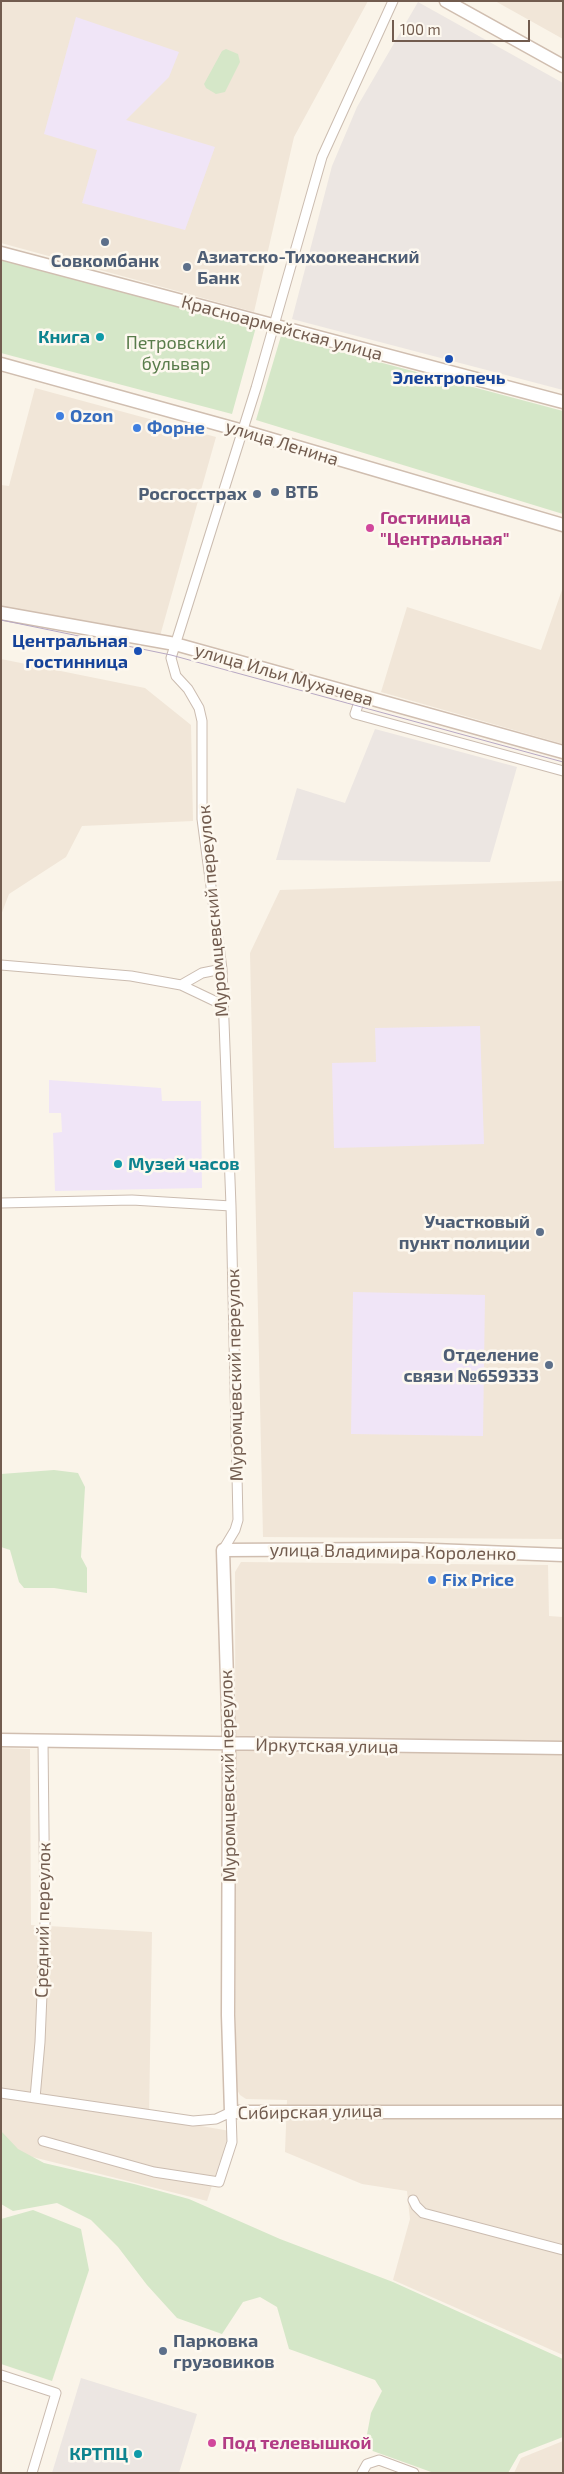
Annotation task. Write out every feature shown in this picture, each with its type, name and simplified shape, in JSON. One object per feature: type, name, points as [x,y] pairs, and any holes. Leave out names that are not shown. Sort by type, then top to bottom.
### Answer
[{"type":"main road","points":[[446,1],[563,66]]},
{"type":"main road","name":"Красноармейская улица","points":[[1,253],[563,402]]},
{"type":"main road","name":"улица Ленина","points":[[1,364],[243,431],[563,525]]},
{"type":"main road","name":"улица Ильи Мухачева","points":[[1,614],[175,644],[563,752]]},
{"type":"main road","name":"улица Владимира Короленко","points":[[223,1550],[407,1549],[563,1555]]},
{"type":"main road","name":"Муромцевский переулок","points":[[223,1550],[229,1744],[228,2015],[231,2112]]},
{"type":"main road","name":"Иркутская улица","points":[[1,1740],[563,1748]]},
{"type":"main road","name":"Сибирская улица","points":[[231,2112],[563,2112]]},
{"type":"street","name":"Муромцевский переулок","points":[[223,1550],[235,1530],[238,1520],[231,1206],[222,969],[202,819],[202,721],[200,708],[188,689],[176,676],[171,658],[243,431],[322,157],[393,1]]},
{"type":"street","points":[[361,696],[355,714],[563,771]]},
{"type":"street","points":[[1,965],[131,976],[181,985],[223,1005]]},
{"type":"street","points":[[181,985],[202,973],[222,969]]},
{"type":"street","points":[[1,1203],[132,1200],[231,1206]]},
{"type":"street","name":"Средний переулок","points":[[35,2098],[40,2042],[45,1922],[42,1742]]},
{"type":"street","name":"Сибирская улица","points":[[1,2093],[193,2122],[216,2119],[231,2112]]},
{"type":"street","points":[[43,2141],[154,2172],[220,2182],[232,2142],[231,2112]]},
{"type":"street","points":[[413,2200],[418,2209],[423,2213],[563,2250]]},
{"type":"street","points":[[1,2374],[56,2393],[32,2473]]},
{"type":"street","points":[[362,2473],[367,2464],[379,2460],[414,2473]]},
{"type":"shaded area","points":[[1,1],[368,1],[294,137],[254,312],[1,243]]},
{"type":"shaded area","points":[[495,1],[563,1],[563,39]]},
{"type":"shaded area","points":[[418,2],[563,83],[563,390],[292,319],[332,166],[357,107]]},
{"type":"shaded area","points":[[76,17],[179,52],[169,77],[126,120],[215,147],[185,230],[82,203],[97,150],[44,134]]},
{"type":"shaded area","points":[[35,388],[216,437],[160,636],[1,608],[1,485],[9,486]]},
{"type":"shaded area","points":[[563,587],[563,744],[381,692],[407,607],[541,650]]},
{"type":"shaded area","points":[[1,659],[145,688],[191,725],[193,821],[82,826],[66,857],[9,894],[1,915]]},
{"type":"shaded area","points":[[375,729],[517,767],[490,862],[276,860],[297,788],[345,803]]},
{"type":"shaded area","points":[[563,881],[563,1539],[263,1537],[250,953],[280,890]]},
{"type":"shaded area","points":[[480,1026],[484,1144],[334,1148],[332,1063],[376,1062],[375,1028]]},
{"type":"shaded area","points":[[49,1080],[161,1088],[162,1101],[201,1101],[202,1188],[55,1191],[53,1133],[62,1132],[61,1113],[49,1113]]},
{"type":"shaded area","points":[[353,1292],[485,1295],[483,1436],[351,1434]]},
{"type":"shaded area","points":[[241,1562],[548,1565],[549,1616],[563,1617],[563,2355],[393,2280],[410,2219],[407,2191],[362,2184],[285,2152],[287,2100],[246,2099],[240,2095],[236,2088],[235,1572]]},
{"type":"shaded area","points":[[1,1748],[30,1749],[31,1925],[152,1932],[149,2117],[230,2131],[207,2201],[1,2149]]},
{"type":"shaded area","points":[[81,2378],[197,2414],[179,2473],[52,2473]]},
{"type":"shaded area","points":[[563,2441],[563,2473],[514,2473],[521,2458]]},
{"type":"green space","points":[[226,49],[238,54],[240,62],[225,92],[216,94],[206,88],[204,84],[222,51]]},
{"type":"green space","name":"Петровский бульвар","points":[[1,259],[256,327],[232,414],[1,353]]},
{"type":"green space","name":"Петровский бульвар","points":[[281,336],[563,411],[563,514],[256,420]]},
{"type":"green space","points":[[54,1470],[78,1473],[85,1487],[81,1557],[87,1568],[87,1593],[54,1588],[24,1588],[19,1582],[10,1550],[1,1547],[1,1474]]},
{"type":"green space","points":[[1,2131],[18,2149],[44,2163],[189,2199],[280,2239],[393,2282],[563,2359],[563,2437],[519,2454],[508,2473],[434,2473],[370,2450],[365,2445],[371,2413],[382,2391],[375,2380],[289,2349],[277,2307],[260,2297],[243,2302],[222,2334],[177,2318],[147,2285],[118,2247],[91,2220],[57,2203],[13,2211],[1,2204]]},
{"type":"green space","points":[[33,2210],[81,2229],[89,2270],[52,2381],[1,2364],[1,2219]]},
{"type":"tram line","points":[[1,620],[171,655],[563,762]]},
{"type":"place","name":"Совкомбанк","points":[[105,242]]},
{"type":"place","name":"Азиатско-Тихоокеанский Банк","points":[[187,267]]},
{"type":"place","name":"Книга","points":[[100,337]]},
{"type":"place","name":"Электропечь","points":[[449,359]]},
{"type":"place","name":"Ozon","points":[[60,416]]},
{"type":"place","name":"Форне","points":[[137,428]]},
{"type":"place","name":"ВТБ","points":[[275,492]]},
{"type":"place","name":"Росгосстрах","points":[[257,494]]},
{"type":"place","name":"Гостиница \"Центральная\"","points":[[370,528]]},
{"type":"place","name":"Центральная гостинница","points":[[138,651]]},
{"type":"place","name":"Музей часов","points":[[118,1164]]},
{"type":"place","name":"Участковый пункт полиции","points":[[540,1232]]},
{"type":"place","name":"Отделение связи №659333","points":[[549,1365]]},
{"type":"place","name":"Fix Price","points":[[432,1580]]},
{"type":"place","name":"Парковка грузовиков","points":[[163,2351]]},
{"type":"place","name":"Под телевышкой","points":[[212,2443]]},
{"type":"place","name":"КРТПЦ","points":[[138,2454]]}]
